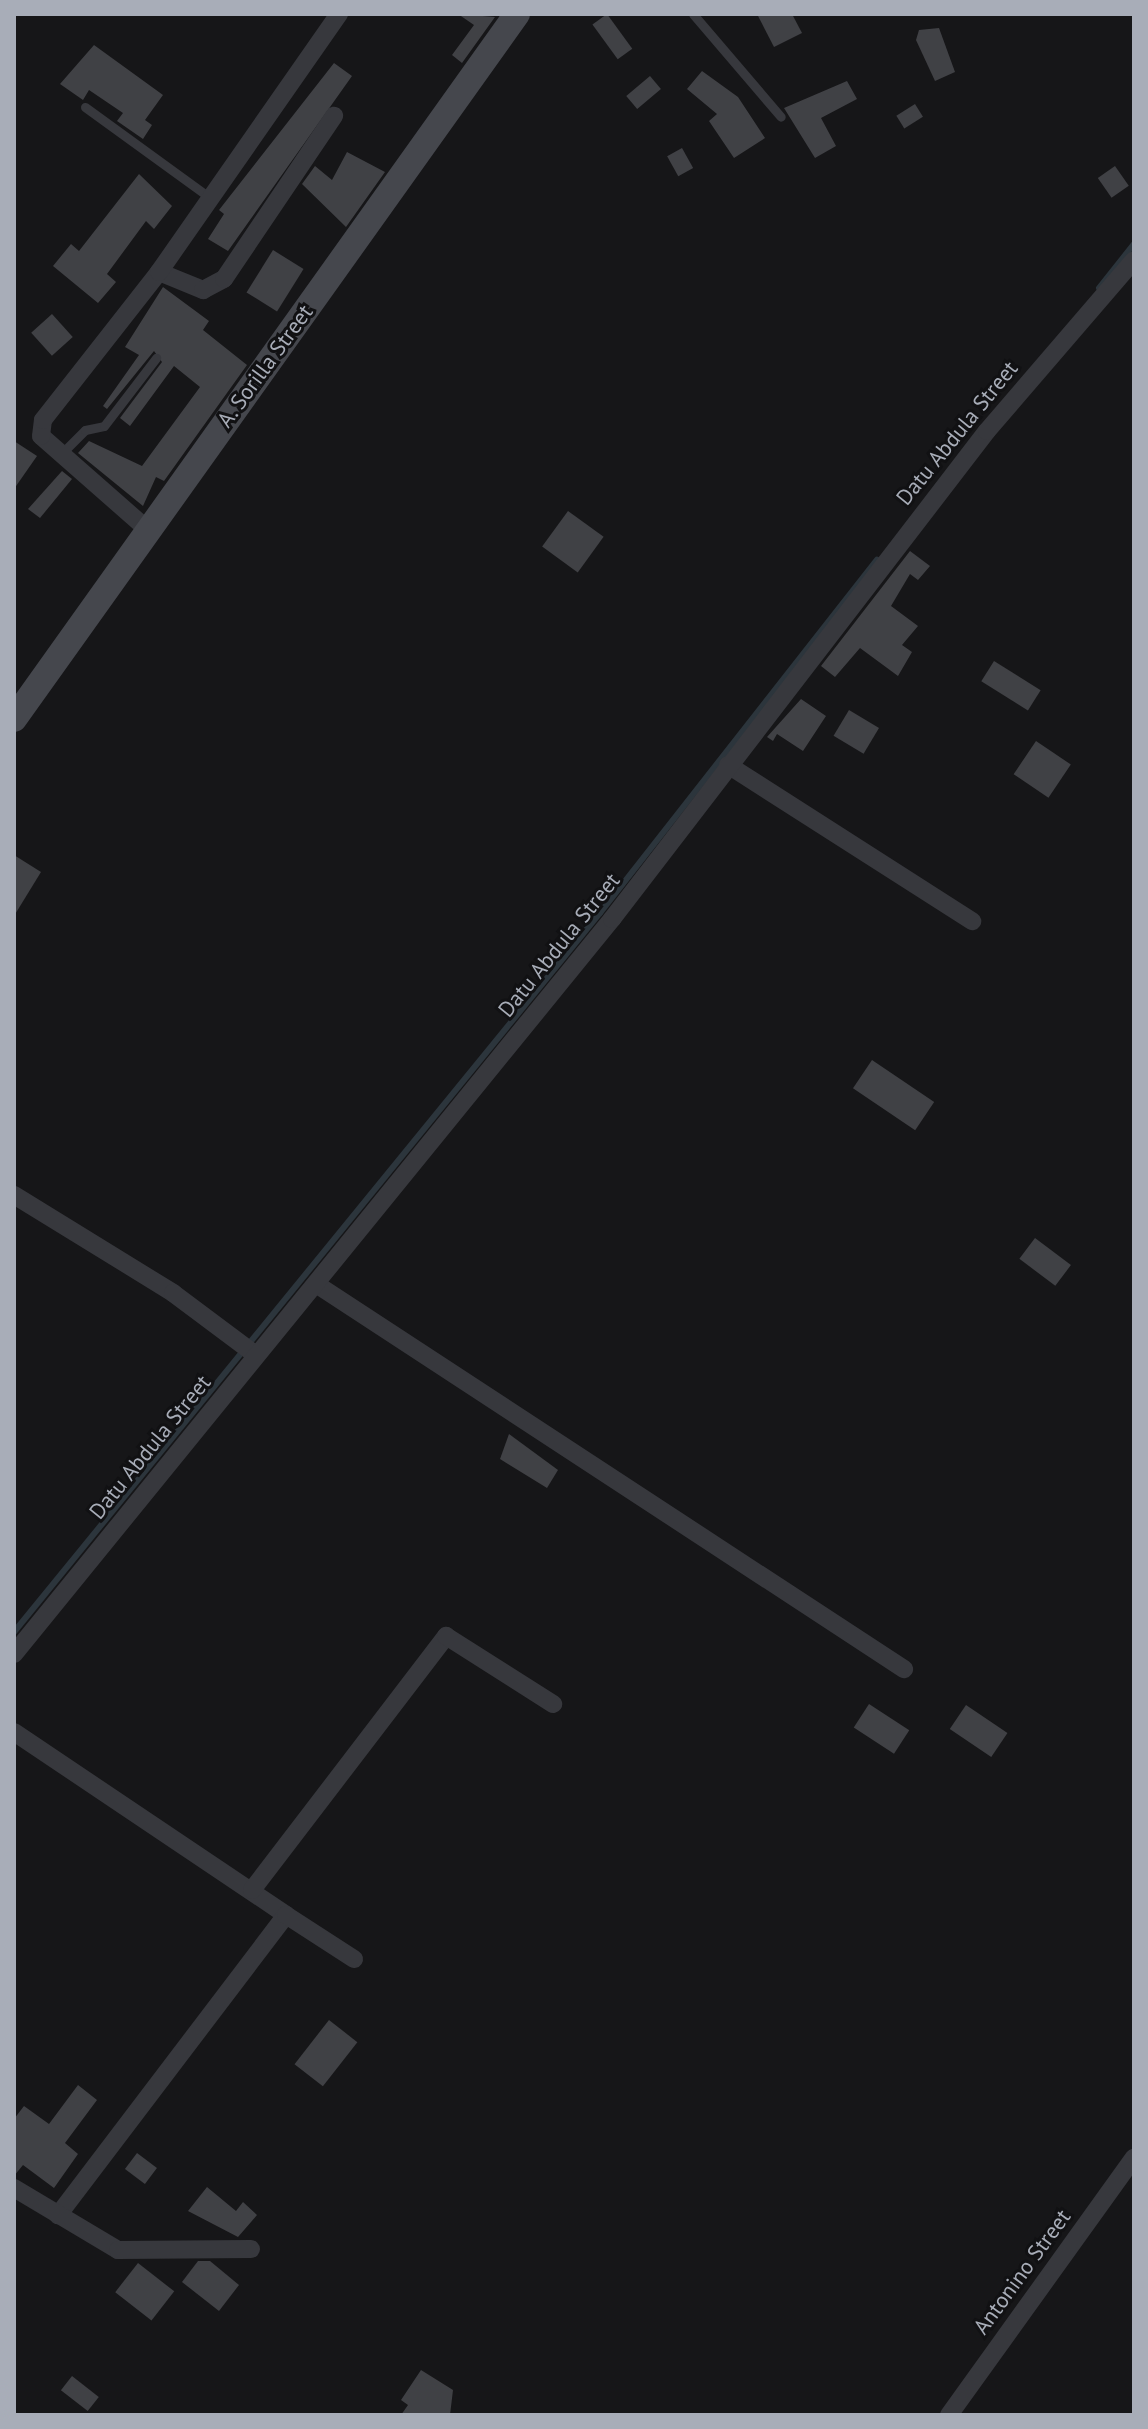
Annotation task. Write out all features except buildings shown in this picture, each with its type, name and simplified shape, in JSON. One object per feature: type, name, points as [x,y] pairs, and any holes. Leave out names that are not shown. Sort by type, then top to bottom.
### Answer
[{"type":"street","points":[[148,530],[41,436],[43,420],[159,272],[339,14]]},
{"type":"street","name":"A. Sorilla Street","points":[[14,719],[517,14]]},
{"type":"street","points":[[159,272],[203,290],[224,279],[334,116]]},
{"type":"street","name":"Datu Abdula Street","points":[[14,1654],[316,1284],[728,765],[987,431],[1134,260]]},
{"type":"street","points":[[728,765],[972,921]]},
{"type":"street","points":[[14,1195],[173,1293],[256,1355]]},
{"type":"street","points":[[316,1284],[904,1669]]},
{"type":"street","points":[[252,1890],[446,1636],[553,1704]]},
{"type":"street","points":[[14,1732],[354,1959]]},
{"type":"street","points":[[58,2215],[286,1915]]},
{"type":"street","name":"Antonino Street","points":[[949,2415],[1134,2158]]},
{"type":"street","points":[[14,2188],[118,2250],[251,2249]]},
{"type":"lane","points":[[693,14],[781,117]]},
{"type":"lane","points":[[85,107],[209,197]]},
{"type":"lane","points":[[60,455],[85,430],[104,426],[156,358]]},
{"type":"waterway","points":[[1099,288],[1134,244]]},
{"type":"waterway","points":[[14,1632],[600,913],[877,560]]}]
